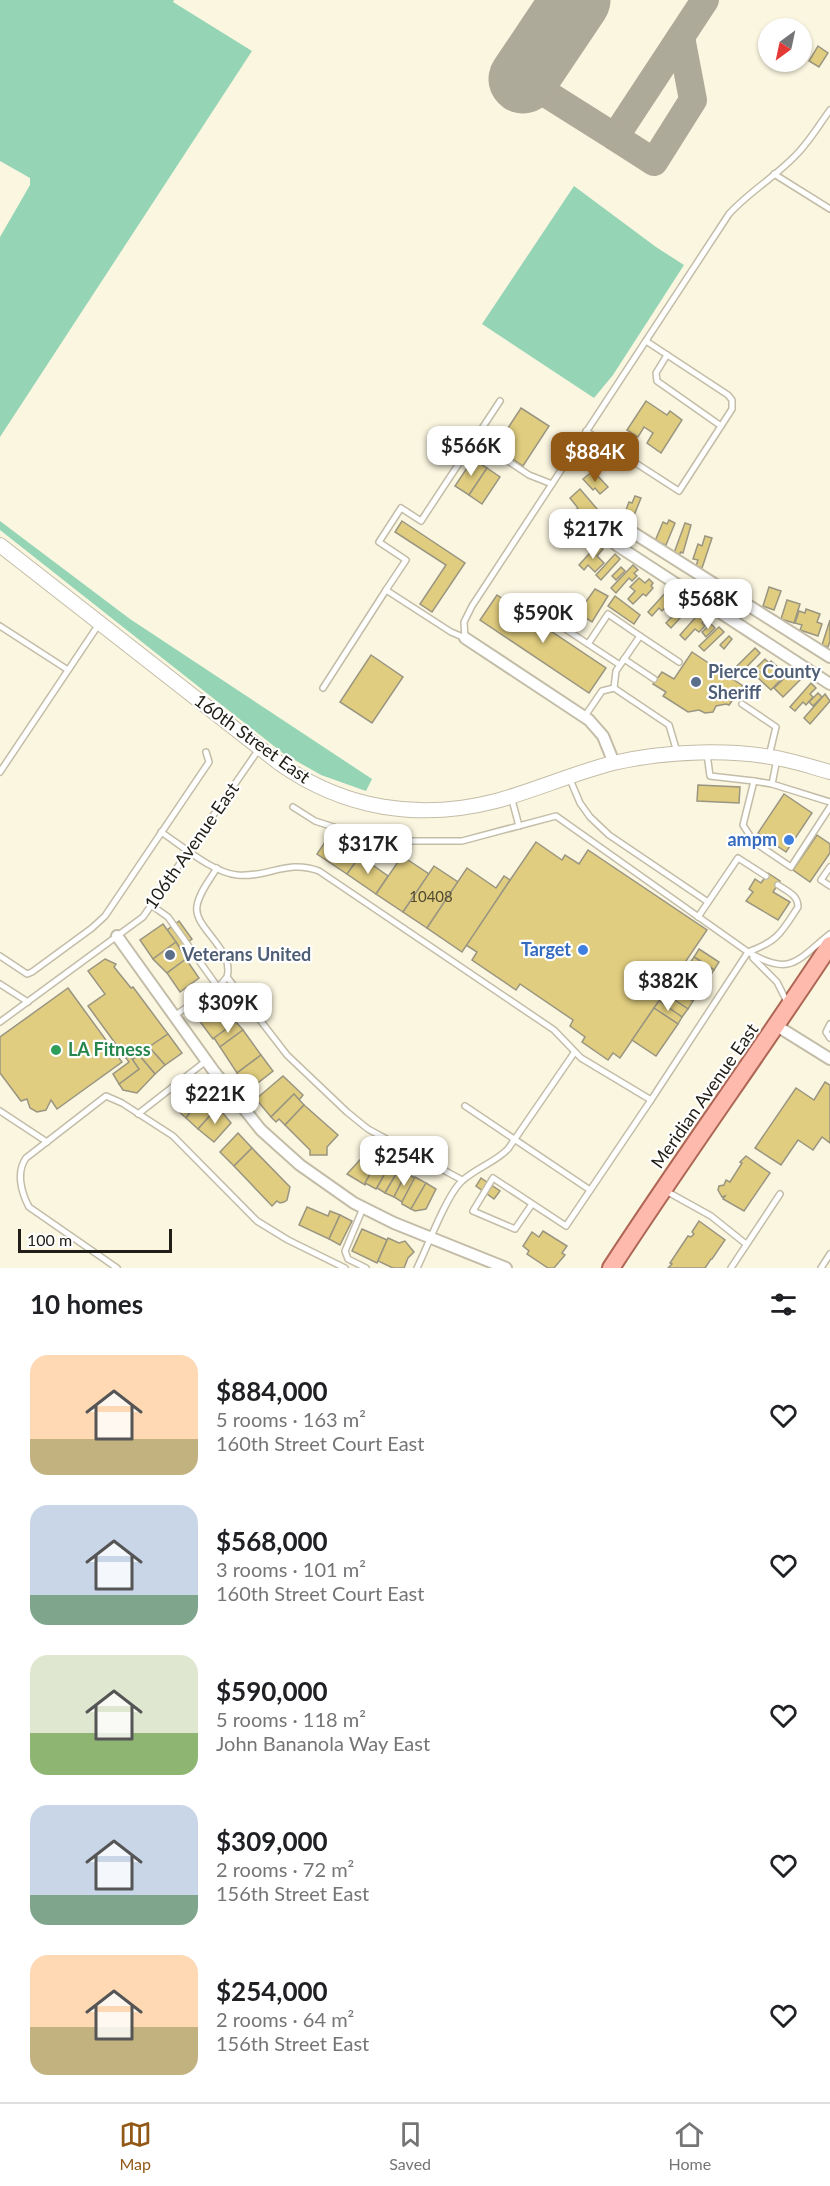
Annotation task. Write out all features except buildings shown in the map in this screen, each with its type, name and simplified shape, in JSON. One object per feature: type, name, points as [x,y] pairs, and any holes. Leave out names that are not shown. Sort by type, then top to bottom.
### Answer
[{"type":"main road","name":"Meridian Avenue East","points":[[611,1268],[709,1120],[830,945]]},
{"type":"street","points":[[830,657],[613,520],[607,521],[603,529],[607,537],[618,546],[830,684]]},
{"type":"street","name":"160th Street East","points":[[0,545],[260,748],[313,785],[334,794],[391,808],[418,811],[446,810],[471,807],[511,796],[614,763],[707,753],[773,758],[830,772]]},
{"type":"street","points":[[739,625],[750,606]]},
{"type":"street","points":[[465,638],[584,717],[603,736],[614,763]]},
{"type":"street","points":[[117,936],[206,1060],[270,1140],[327,1186],[363,1208],[394,1223],[506,1268]]},
{"type":"street","points":[[781,1019],[830,1059]]},
{"type":"lane","points":[[386,590],[451,632],[465,638],[464,622],[472,606],[729,214],[744,198],[797,154],[830,110]]},
{"type":"lane","points":[[774,174],[830,209]]},
{"type":"lane","points":[[586,431],[679,491],[732,409],[732,400],[728,395],[646,341]]},
{"type":"lane","points":[[667,355],[656,373],[657,381],[721,426]]},
{"type":"lane","points":[[323,688],[406,560],[379,542],[401,508],[421,521],[500,400]]},
{"type":"lane","points":[[474,440],[529,475],[552,484]]},
{"type":"lane","points":[[519,598],[588,644],[654,679]]},
{"type":"lane","points":[[588,644],[608,614],[679,662]]},
{"type":"lane","points":[[0,772],[99,622]]},
{"type":"lane","points":[[0,626],[68,670]]},
{"type":"lane","points":[[614,688],[616,671],[640,636]]},
{"type":"lane","points":[[584,717],[602,691],[614,688],[669,725],[678,755]]},
{"type":"lane","points":[[742,704],[776,727],[772,784]]},
{"type":"lane","name":"106th Avenue East","points":[[0,1022],[143,917],[260,748]]},
{"type":"lane","points":[[0,956],[27,974],[78,939],[105,916],[208,762],[206,752]]},
{"type":"lane","points":[[707,753],[710,776],[772,784],[830,802]]},
{"type":"lane","points":[[570,777],[579,803],[590,818],[609,835],[708,902]]},
{"type":"lane","points":[[754,782],[743,825],[754,842],[791,867],[830,807]]},
{"type":"lane","points":[[511,796],[519,826]]},
{"type":"lane","points":[[293,807],[315,821],[370,839],[382,840],[462,841],[556,816],[765,962],[780,966],[787,965],[799,959],[830,934]]},
{"type":"lane","points":[[161,832],[217,868],[234,875],[247,876],[297,866],[319,871],[554,1030],[574,1053],[651,1100]]},
{"type":"lane","points":[[698,917],[738,858],[766,876]]},
{"type":"lane","points":[[830,867],[821,880],[830,886]]},
{"type":"lane","points":[[217,868],[201,895],[196,910],[226,957],[228,977],[286,1055],[346,1112],[368,1129],[462,1180]]},
{"type":"lane","points":[[532,1204],[515,1229],[473,1211],[493,1178],[566,1226],[748,952],[767,945],[777,938],[798,907],[795,896],[778,885]]},
{"type":"lane","points":[[151,905],[168,917],[218,986]]},
{"type":"lane","points":[[748,952],[782,989],[787,1003],[781,1019]]},
{"type":"lane","points":[[174,1016],[228,977]]},
{"type":"lane","points":[[0,984],[28,1002]]},
{"type":"lane","points":[[830,1024],[826,1032],[830,1038]]},
{"type":"lane","points":[[417,1268],[453,1192],[462,1180],[497,1159],[515,1140],[574,1053]]},
{"type":"lane","points":[[138,1114],[206,1060]]},
{"type":"lane","points":[[117,1268],[29,1207],[24,1198],[20,1170],[27,1158],[106,1096],[182,1143],[257,1221],[288,1240],[345,1268]]},
{"type":"lane","points":[[465,1106],[590,1190]]},
{"type":"lane","points":[[0,1111],[47,1142]]},
{"type":"lane","points":[[663,1190],[711,1216],[747,1244]]},
{"type":"lane","points":[[731,1268],[780,1194]]},
{"type":"lane","points":[[363,1208],[345,1251],[348,1259],[366,1268]]},
{"type":"lane","points":[[821,1268],[830,1254]]},
{"type":"green space","points":[[0,0],[174,0],[173,2],[252,51],[0,437],[0,237],[30,185],[30,178],[0,161]]},
{"type":"green space","points":[[574,186],[684,265],[613,375],[594,398],[482,324]]},
{"type":"green space","points":[[0,521],[130,619],[372,779],[366,791],[321,775],[284,754],[0,530]]},
{"type":"taxiway","points":[[523,79],[615,137],[705,0]]},
{"type":"taxiway","points":[[615,137],[654,162],[693,100],[681,37]]},
{"type":"runway","points":[[523,79],[576,0]]},
{"type":"place","name":"Pierce County Sheriff","points":[[696,682]]},
{"type":"place","name":"ampm","points":[[789,840]]},
{"type":"place","name":"Target","points":[[583,950]]},
{"type":"place","name":"Veterans United","points":[[170,955]]},
{"type":"place","name":"LA Fitness","points":[[56,1050]]}]
